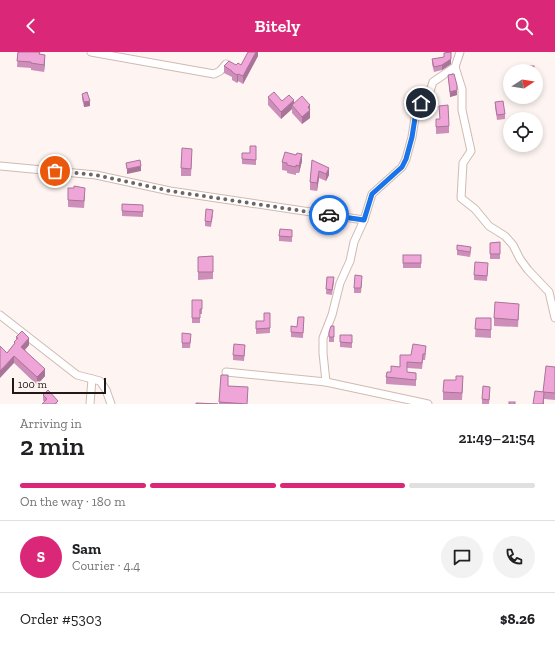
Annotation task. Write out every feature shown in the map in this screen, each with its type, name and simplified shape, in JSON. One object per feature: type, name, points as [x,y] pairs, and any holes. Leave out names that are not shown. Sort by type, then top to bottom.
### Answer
[{"type":"street","points":[[91,52],[214,74],[220,71],[226,64]]},
{"type":"street","points":[[460,52],[455,67],[462,90],[462,110],[471,151],[463,163],[461,198],[475,210],[489,226],[505,236],[513,245],[520,259],[528,270],[549,292],[555,318]]},
{"type":"street","points":[[326,382],[323,338],[326,326],[332,315],[340,282],[350,261],[354,242],[364,220],[372,194],[402,167],[406,159],[415,118],[421,103],[429,94],[433,82],[455,67]]},
{"type":"street","points":[[0,166],[96,175],[170,191],[364,220]]},
{"type":"street","points":[[0,315],[77,375],[92,378],[100,382],[106,390],[111,404]]},
{"type":"street","points":[[226,372],[326,382],[428,404]]},
{"type":"street","points":[[90,404],[92,378]]},
{"type":"building","points":[[18,52],[40,52],[39,54],[45,55],[44,65],[17,61]]},
{"type":"building","points":[[248,52],[256,52],[243,76],[237,75],[224,66],[229,61],[236,65],[238,63],[241,65]]},
{"type":"building","points":[[451,52],[451,59],[442,65],[434,67],[432,59],[444,57],[444,53]]},
{"type":"building","points":[[454,74],[457,90],[450,92],[448,75]]},
{"type":"building","points":[[87,92],[90,101],[84,102],[82,94]]},
{"type":"building","points":[[274,92],[282,101],[289,95],[294,100],[281,112],[268,97]]},
{"type":"building","points":[[302,96],[310,105],[308,107],[310,110],[302,117],[292,105]]},
{"type":"building","points":[[503,101],[505,112],[503,112],[503,114],[497,115],[495,102]]},
{"type":"building","points":[[448,105],[449,126],[436,127],[436,119],[440,119],[439,106]]},
{"type":"building","points":[[250,146],[256,146],[256,160],[242,159],[242,153],[250,153]]},
{"type":"building","points":[[182,148],[192,149],[191,169],[181,168]]},
{"type":"building","points":[[285,152],[296,155],[297,153],[302,154],[299,166],[296,165],[296,167],[287,165],[287,163],[282,162]]},
{"type":"building","points":[[140,160],[141,166],[127,169],[126,163]]},
{"type":"building","points":[[312,160],[329,168],[326,174],[319,171],[317,183],[310,182]]},
{"type":"building","points":[[74,186],[85,188],[84,201],[68,200],[68,188],[74,188]]},
{"type":"building","points":[[122,204],[143,205],[143,212],[122,211]]},
{"type":"building","points":[[206,209],[213,210],[211,222],[205,221]]},
{"type":"building","points":[[280,229],[292,230],[292,237],[279,236]]},
{"type":"building","points":[[500,242],[500,254],[490,254],[490,243]]},
{"type":"building","points":[[457,245],[471,247],[470,252],[457,250]]},
{"type":"building","points":[[403,255],[421,255],[421,263],[403,263]]},
{"type":"building","points":[[213,256],[213,272],[198,272],[198,257]]},
{"type":"building","points":[[475,262],[488,263],[487,276],[474,275]]},
{"type":"building","points":[[355,275],[362,276],[361,288],[354,288]]},
{"type":"building","points":[[327,277],[334,277],[332,290],[326,289]]},
{"type":"building","points":[[192,300],[202,300],[200,318],[192,318]]},
{"type":"building","points":[[495,302],[519,304],[518,320],[494,318]]},
{"type":"building","points":[[264,313],[270,313],[270,328],[256,329],[256,321],[264,321]]},
{"type":"building","points":[[298,317],[304,317],[303,333],[291,332],[291,326],[297,327]]},
{"type":"building","points":[[476,318],[491,318],[491,330],[475,329]]},
{"type":"building","points":[[331,326],[334,326],[334,337],[329,337]]},
{"type":"building","points":[[22,331],[29,338],[21,347],[45,369],[37,377],[14,356],[0,371],[0,346],[7,353],[18,338],[16,337]]},
{"type":"building","points":[[182,333],[191,334],[190,343],[182,343]]},
{"type":"building","points":[[340,335],[352,335],[352,343],[340,342]]},
{"type":"building","points":[[234,344],[245,345],[244,356],[233,355]]},
{"type":"building","points":[[413,344],[426,346],[422,363],[407,362],[407,372],[416,373],[416,380],[386,377],[387,372],[391,372],[391,366],[400,367],[400,355],[411,355]]},
{"type":"building","points":[[546,366],[555,367],[555,393],[543,392]]},
{"type":"building","points":[[221,375],[228,375],[228,386],[248,387],[247,404],[219,402]]},
{"type":"building","points":[[456,376],[463,376],[462,393],[443,392],[444,380],[456,380]]},
{"type":"building","points":[[483,386],[490,387],[489,400],[482,399]]},
{"type":"building","points":[[48,390],[58,401],[55,404],[42,404],[47,399],[43,395]]},
{"type":"building","points":[[535,391],[544,392],[543,404],[533,404]]},
{"type":"building","points":[[509,402],[515,402],[515,404],[509,404]]},
{"type":"building","points":[[196,403],[218,404],[196,404]]},
{"type":"way so far","points":[[55,171],[96,175],[170,191],[329,215]]},
{"type":"route","points":[[329,215],[364,220],[372,194],[402,167],[406,159],[415,118],[421,103]]}]
